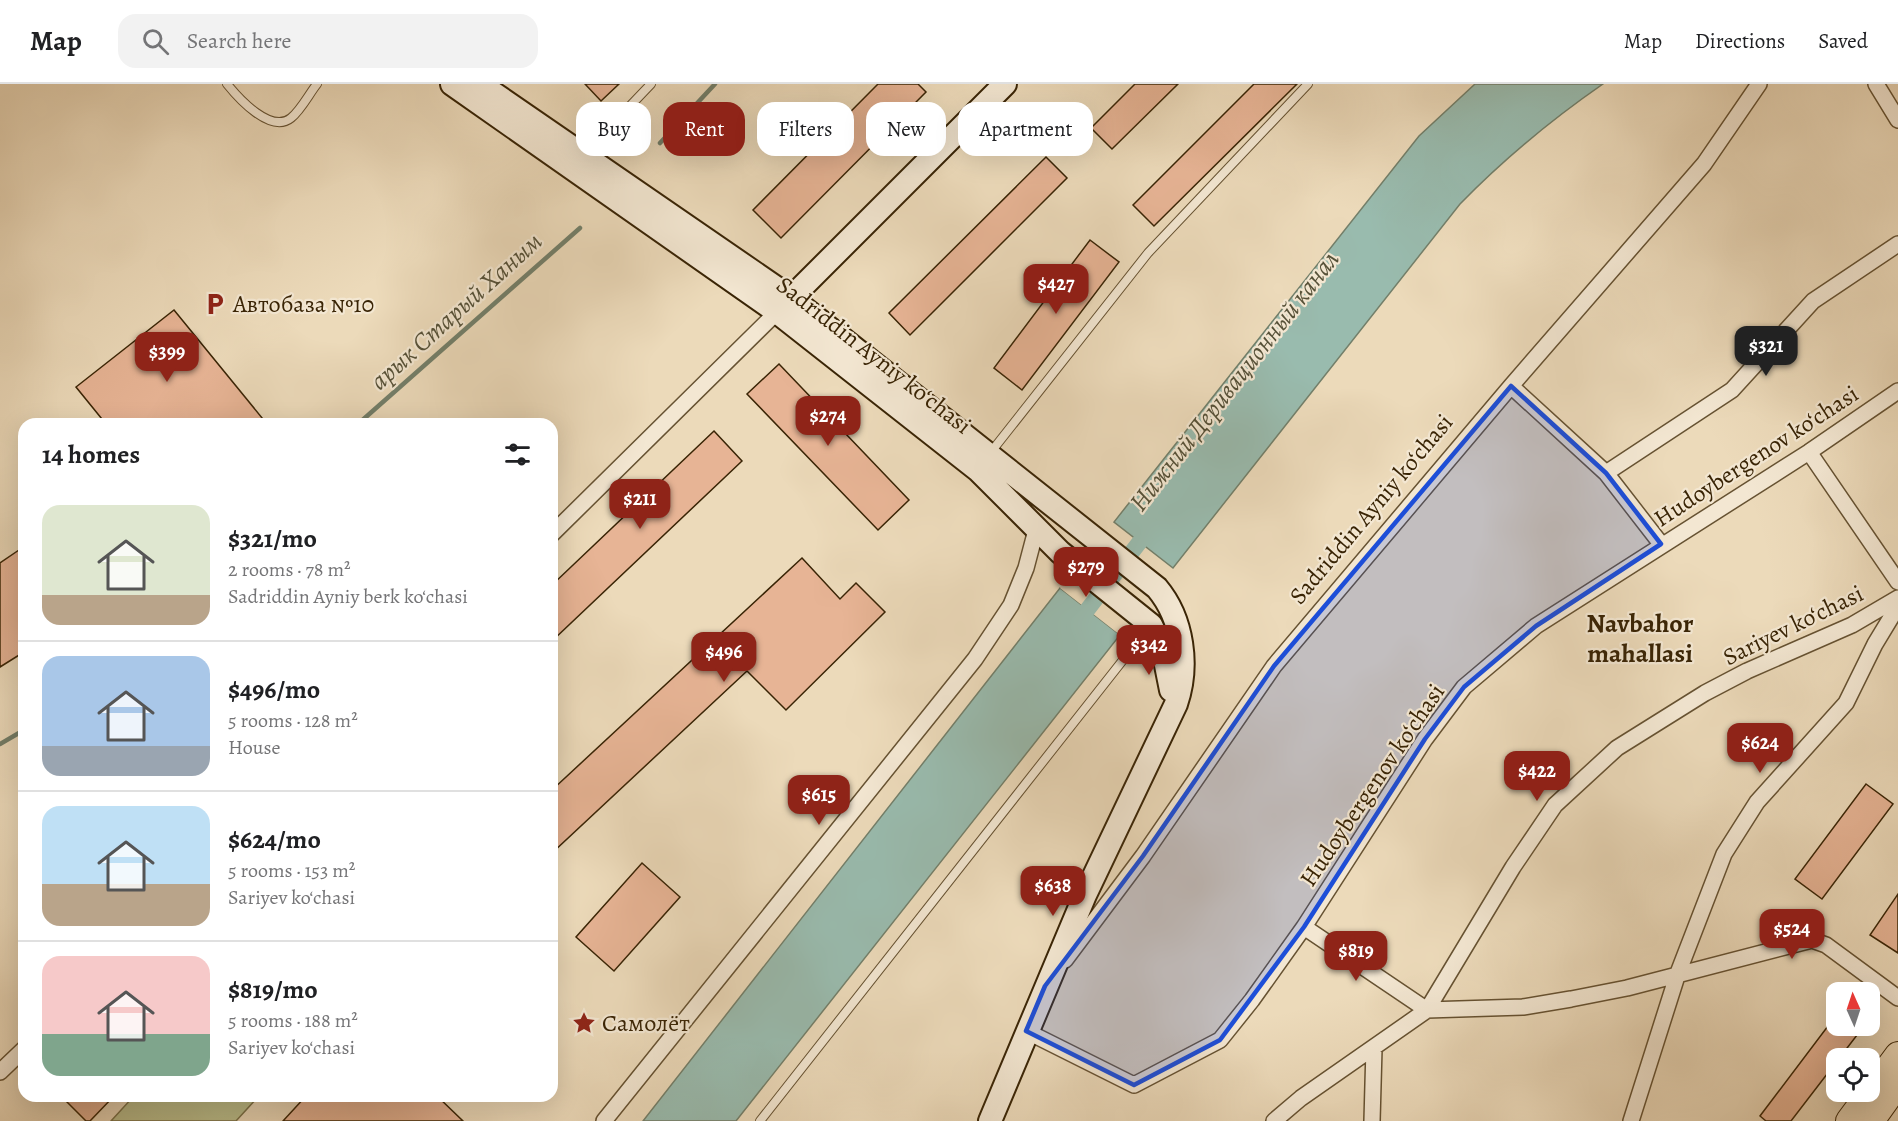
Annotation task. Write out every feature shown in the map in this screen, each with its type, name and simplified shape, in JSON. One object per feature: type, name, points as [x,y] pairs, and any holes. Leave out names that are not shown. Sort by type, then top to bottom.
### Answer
[{"type":"main road","name":"Sadriddin Ayniy ko‘chasi","points":[[452,84],[784,305],[978,470],[1060,552],[1144,619],[1163,650],[1171,690],[1168,719],[1162,735]]},
{"type":"main road","name":"Sadriddin Ayniy ko‘chasi","points":[[480,84],[576,152]]},
{"type":"main road","points":[[784,305],[1005,84]]},
{"type":"main road","name":"Sadriddin Ayniy ko‘chasi","points":[[582,156],[990,453],[1157,588],[1174,617],[1182,657],[1179,695],[1162,735],[1115,828],[1045,986],[990,1121]]},
{"type":"main road","points":[[1848,1121],[1898,1055]]},
{"type":"main road","points":[[1871,1121],[1898,1083]]},
{"type":"street","name":"Sadriddin Ayniy ko‘chasi","points":[[1045,986],[1143,856],[1274,666],[1511,386],[1704,164],[1759,84]]},
{"type":"street","points":[[1876,84],[1898,120]]},
{"type":"street","points":[[1606,473],[1732,390],[1813,301],[1898,244]]},
{"type":"street","points":[[558,528],[784,305]]},
{"type":"street","points":[[1511,386],[1606,473],[1661,544]]},
{"type":"street","name":"Hudoybergenov ko‘chasi","points":[[1026,1031],[1134,1085],[1220,1040],[1252,1000],[1304,927],[1425,739],[1464,687],[1536,626],[1661,544],[1809,452],[1898,391]]},
{"type":"street","points":[[1809,452],[1898,582]]},
{"type":"street","points":[[604,1121],[975,658],[1011,605],[1026,568],[1036,530]]},
{"type":"street","name":"Sariyev ko‘chasi","points":[[1274,1121],[1301,1098],[1427,1010],[1513,867],[1555,805],[1617,748],[1705,693],[1747,671],[1852,625],[1898,598]]},
{"type":"street","points":[[1631,1121],[1678,973],[1724,854],[1757,802],[1846,703],[1875,644],[1898,606]]},
{"type":"street","points":[[1304,927],[1427,1010],[1523,1007],[1627,988],[1812,940],[1826,945],[1898,998]]},
{"type":"street","points":[[1372,1121],[1374,1048]]},
{"type":"street","points":[[0,1072],[18,1055]]},
{"type":"lane","points":[[227,84],[268,120],[280,122],[291,118],[317,84]]},
{"type":"lane","points":[[634,102],[651,84]]},
{"type":"lane","points":[[990,453],[1148,253],[1308,84]]},
{"type":"lane","points":[[760,1121],[1144,619]]},
{"type":"highlighted area","points":[[1511,386],[1606,473],[1661,544],[1536,626],[1464,687],[1425,739],[1304,927],[1220,1040],[1134,1085],[1026,1031],[1045,986],[1143,856],[1274,666]]},
{"type":"green space","points":[[128,1102],[253,1102],[236,1121],[111,1121]]},
{"type":"water","points":[[1475,84],[1603,84],[1528,141],[1460,204],[1173,568],[1114,522],[1419,136]]},
{"type":"water","points":[[1060,588],[1120,635],[736,1121],[643,1121]]},
{"type":"pier","points":[[1062,585],[1122,633],[1120,635],[1060,588]]},
{"type":"building","points":[[585,84],[619,84],[601,101]]},
{"type":"building","points":[[878,84],[918,84],[926,92],[916,102],[866,102],[866,152],[781,238],[753,210],[807,156],[854,156],[854,108]]},
{"type":"building","points":[[1135,84],[1178,84],[1112,149],[1093,130],[1093,126]]},
{"type":"building","points":[[1254,84],[1297,84],[1154,226],[1133,205]]},
{"type":"building","points":[[1046,157],[1067,178],[910,335],[889,313]]},
{"type":"building","points":[[1090,240],[1119,262],[1022,390],[994,368]]},
{"type":"building","points":[[174,310],[262,418],[101,418],[76,387]]},
{"type":"building","points":[[779,364],[909,500],[878,530],[747,394]]},
{"type":"building","points":[[714,431],[742,461],[558,635],[558,579]]},
{"type":"building","points":[[18,551],[18,656],[0,667],[0,563]]},
{"type":"building","points":[[802,558],[840,599],[856,583],[885,612],[786,710],[747,671],[558,847],[558,784]]},
{"type":"building","points":[[1866,784],[1893,804],[1822,899],[1795,879]]},
{"type":"building","points":[[642,863],[680,897],[614,971],[576,937]]},
{"type":"building","points":[[1898,894],[1898,953],[1870,935]]},
{"type":"building","points":[[1826,1029],[1826,1036],[1856,1036],[1847,1048],[1826,1048],[1826,1075],[1791,1121],[1766,1121],[1760,1116]]},
{"type":"building","points":[[67,1102],[108,1102],[90,1121],[86,1121]]},
{"type":"building","points":[[300,1102],[443,1102],[463,1121],[283,1121]]},
{"type":"waterway","name":"арык Старый Ханым","points":[[660,143],[715,84]]},
{"type":"waterway","name":"арык Старый Ханым","points":[[365,418],[580,228]]},
{"type":"waterway","name":"Нижний Деривационный канал","points":[[1074,627],[1152,526]]},
{"type":"waterway","name":"арык Старый Ханым","points":[[0,744],[18,734]]},
{"type":"place","name":"Автобаза №10","points":[[215,304]]},
{"type":"place","name":"Самолёт","points":[[584,1023]]},
{"type":"district","name":"Navbahor mahallasi","points":[[1640,638]]}]
